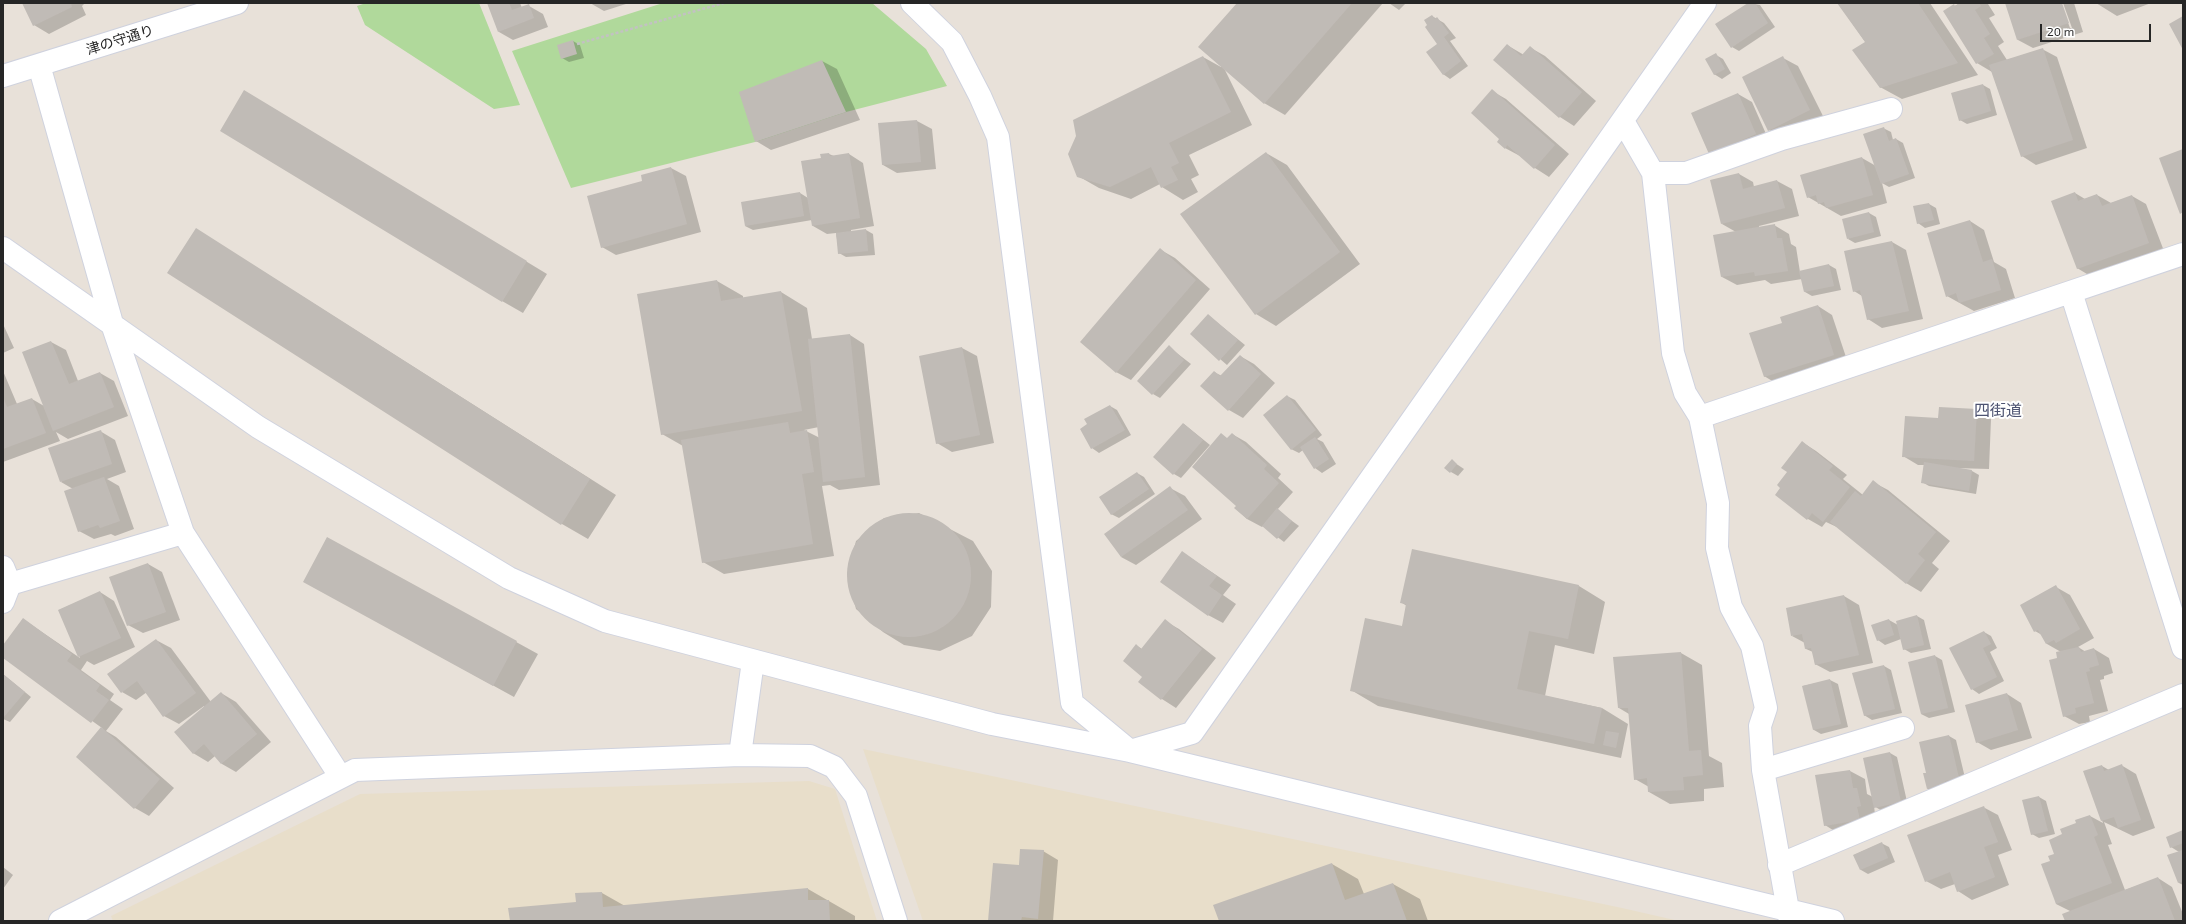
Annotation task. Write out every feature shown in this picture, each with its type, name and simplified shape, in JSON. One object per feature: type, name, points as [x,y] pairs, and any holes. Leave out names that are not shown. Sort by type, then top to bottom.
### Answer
[{"type":"street","name":"津の守通り","points":[[3,76],[237,3]]},
{"type":"street","points":[[912,3],[952,42],[980,96],[998,137],[1072,703],[1130,751]]},
{"type":"street","points":[[1130,751],[1192,733],[1705,3]]},
{"type":"street","points":[[39,65],[113,327],[183,533],[340,776]]},
{"type":"street","points":[[1653,173],[1686,174],[1782,139],[1891,109]]},
{"type":"street","points":[[1623,121],[1653,173],[1673,353],[1685,393],[1700,417],[1718,503],[1716,548],[1731,607],[1752,646],[1766,708],[1760,726],[1763,770],[1788,915]]},
{"type":"street","points":[[3,248],[113,327],[258,427],[509,578],[605,622],[992,724],[1130,751],[1788,915],[1833,921]]},
{"type":"street","points":[[1700,417],[2183,254]]},
{"type":"street","points":[[2071,292],[2183,648]]},
{"type":"street","points":[[5,584],[183,533]]},
{"type":"street","points":[[740,755],[753,661]]},
{"type":"street","points":[[1779,865],[2183,695]]},
{"type":"street","points":[[1763,770],[1903,728]]},
{"type":"street","points":[[60,921],[95,913],[340,776],[355,770],[740,755],[810,756],[834,766],[856,796],[896,921]]},
{"type":"path","points":[[577,44],[724,3]]},
{"type":"shaded area","points":[[863,749],[1622,908],[1679,921],[923,921]]},
{"type":"shaded area","points":[[809,781],[835,789],[877,921],[113,921],[111,916],[360,794]]},
{"type":"green space","points":[[366,3],[479,3],[520,105],[494,109],[365,25],[357,6]]},
{"type":"green space","points":[[663,3],[872,3],[926,49],[947,86],[846,112],[755,142],[571,188],[512,51]]},
{"type":"building","points":[[22,3],[71,3],[72,7],[33,26]]},
{"type":"building","points":[[487,3],[509,3],[512,10],[529,4],[534,18],[498,32]]},
{"type":"building","points":[[1237,3],[1352,3],[1264,104],[1198,47]]},
{"type":"building","points":[[1748,3],[1755,3],[1768,23],[1731,48],[1715,24]]},
{"type":"building","points":[[1837,3],[1918,3],[1958,63],[1880,88],[1852,50],[1865,42]]},
{"type":"building","points":[[1960,3],[1979,3],[1981,6],[1975,10],[1990,34],[1984,38],[1994,54],[1976,64],[1943,11],[1954,4],[1955,6]]},
{"type":"building","points":[[2005,3],[2062,3],[2069,23],[2017,40]]},
{"type":"building","points":[[1432,15],[1435,19],[1437,17],[1449,33],[1444,37],[1461,61],[1443,75],[1426,52],[1437,44],[1425,27],[1427,25],[1424,20]]},
{"type":"building","points":[[2183,16],[2183,50],[2169,24]]},
{"type":"building","points":[[573,40],[577,54],[561,59],[557,45]]},
{"type":"building","points":[[1507,44],[1521,56],[1530,46],[1582,92],[1559,118],[1493,60]]},
{"type":"building","points":[[2043,48],[2073,140],[2021,157],[1989,65]]},
{"type":"building","points":[[1716,53],[1725,69],[1714,75],[1705,59]]},
{"type":"building","points":[[1203,56],[1231,112],[1169,143],[1179,163],[1171,167],[1178,180],[1161,188],[1151,167],[1110,187],[1077,177],[1068,154],[1076,136],[1073,120]]},
{"type":"building","points":[[1783,56],[1810,110],[1768,131],[1742,77]]},
{"type":"building","points":[[822,60],[846,112],[755,142],[739,92]]},
{"type":"building","points":[[1983,84],[1991,111],[1959,121],[1951,93]]},
{"type":"building","points":[[1492,89],[1555,145],[1534,169],[1507,145],[1505,149],[1497,142],[1499,139],[1471,113]]},
{"type":"building","points":[[244,90],[527,261],[502,302],[220,131]]},
{"type":"building","points":[[1738,93],[1756,134],[1709,154],[1691,113]]},
{"type":"building","points":[[917,120],[921,162],[882,165],[878,123]]},
{"type":"building","points":[[1884,127],[1889,141],[1896,138],[1909,174],[1881,184],[1863,134]]},
{"type":"building","points":[[2183,149],[2183,212],[2180,214],[2159,158]]},
{"type":"building","points":[[1266,152],[1340,252],[1255,315],[1180,214]]},
{"type":"building","points":[[829,153],[830,156],[849,153],[860,218],[812,226],[801,161],[821,158],[820,154]]},
{"type":"building","points":[[1862,157],[1873,195],[1826,208],[1824,202],[1818,204],[1816,195],[1807,198],[1800,175]]},
{"type":"building","points":[[671,167],[687,224],[601,248],[587,196],[642,181],[641,175]]},
{"type":"building","points":[[1739,173],[1743,189],[1777,180],[1785,208],[1721,224],[1710,180]]},
{"type":"building","points":[[800,192],[804,216],[745,226],[741,202]]},
{"type":"building","points":[[2075,192],[2078,201],[2097,194],[2102,206],[2132,195],[2149,243],[2077,269],[2051,201]]},
{"type":"building","points":[[1929,203],[1934,220],[1917,224],[1913,206]]},
{"type":"building","points":[[1869,212],[1874,232],[1847,239],[1842,219]]},
{"type":"building","points":[[1970,220],[1983,262],[1992,259],[2001,290],[1959,303],[1956,293],[1946,297],[1927,233]]},
{"type":"building","points":[[1775,224],[1777,238],[1782,238],[1788,271],[1755,276],[1754,272],[1721,277],[1713,235]]},
{"type":"building","points":[[196,228],[590,479],[561,525],[167,273]]},
{"type":"building","points":[[866,229],[868,251],[838,254],[836,233]]},
{"type":"building","points":[[1892,241],[1909,311],[1867,320],[1860,290],[1853,292],[1844,251]]},
{"type":"building","points":[[1160,248],[1196,280],[1116,373],[1080,342]]},
{"type":"building","points":[[1829,264],[1834,286],[1804,292],[1799,271]]},
{"type":"building","points":[[717,280],[721,301],[781,291],[802,411],[661,435],[637,294]]},
{"type":"building","points":[[1818,305],[1834,355],[1764,377],[1749,333],[1782,323],[1780,317]]},
{"type":"building","points":[[1208,314],[1238,340],[1219,361],[1190,334]]},
{"type":"building","points":[[850,334],[865,477],[823,482],[808,339]]},
{"type":"building","points":[[51,341],[69,384],[100,372],[114,407],[53,431],[22,352]]},
{"type":"building","points":[[1169,345],[1184,360],[1152,395],[1137,381]]},
{"type":"building","points":[[962,347],[980,435],[936,444],[919,356]]},
{"type":"building","points":[[1240,355],[1261,374],[1228,411],[1200,386],[1214,371],[1220,376]]},
{"type":"building","points":[[1287,395],[1316,430],[1291,450],[1263,415]]},
{"type":"building","points":[[3,397],[7,407],[32,398],[46,433],[3,449]]},
{"type":"building","points":[[1110,405],[1125,430],[1091,449],[1080,429],[1087,424],[1084,419]]},
{"type":"building","points":[[1939,407],[1977,409],[1974,461],[1902,457],[1905,416],[1938,418]]},
{"type":"building","points":[[788,422],[790,433],[807,430],[814,472],[802,474],[813,544],[702,563],[681,440]]},
{"type":"building","points":[[1183,423],[1203,440],[1173,475],[1153,457]]},
{"type":"building","points":[[101,430],[112,464],[60,482],[48,448]]},
{"type":"building","points":[[1221,433],[1227,438],[1232,433],[1267,465],[1264,469],[1279,483],[1247,519],[1234,508],[1236,506],[1192,467]]},
{"type":"building","points":[[1315,437],[1329,459],[1314,469],[1300,447]]},
{"type":"building","points":[[1802,441],[1833,466],[1829,470],[1850,487],[1823,522],[1812,513],[1807,520],[1775,495],[1780,488],[1777,485],[1787,472],[1781,468]]},
{"type":"building","points":[[1452,459],[1457,464],[1450,473],[1444,468]]},
{"type":"building","points":[[1924,462],[1972,470],[1969,491],[1921,483]]},
{"type":"building","points":[[1137,472],[1149,489],[1111,515],[1099,497]]},
{"type":"building","points":[[104,477],[120,521],[100,528],[98,525],[78,532],[64,491]]},
{"type":"building","points":[[1873,480],[1936,532],[1918,554],[1925,560],[1906,584],[1830,522],[1855,491],[1861,496]]},
{"type":"building","points":[[1170,486],[1188,510],[1121,557],[1104,534]]},
{"type":"building","points":[[1277,508],[1292,521],[1277,539],[1262,526]]},
{"type":"building","points":[[915,513],[933,517],[944,523],[957,535],[967,551],[971,575],[967,599],[961,610],[949,623],[927,635],[903,637],[885,633],[874,627],[861,615],[849,593],[847,569],[851,551],[857,540],[869,527],[891,515]]},
{"type":"building","points":[[327,537],[517,641],[493,686],[303,582]]},
{"type":"building","points":[[1412,549],[1579,585],[1568,639],[1529,631],[1517,689],[1602,708],[1594,744],[1350,691],[1365,618],[1402,626],[1406,604],[1400,603]]},
{"type":"building","points":[[1182,551],[1217,576],[1209,586],[1222,595],[1208,616],[1160,582]]},
{"type":"building","points":[[148,563],[166,612],[127,626],[109,577]]},
{"type":"building","points":[[2056,585],[2080,629],[2056,643],[2054,640],[2046,644],[2038,630],[2034,632],[2020,605]]},
{"type":"building","points":[[100,591],[121,638],[78,657],[58,610]]},
{"type":"building","points":[[1844,595],[1859,655],[1815,665],[1811,648],[1805,649],[1802,634],[1791,636],[1786,608]]},
{"type":"building","points":[[1917,615],[1924,645],[1903,650],[1896,621]]},
{"type":"building","points":[[23,618],[72,654],[67,661],[100,685],[96,691],[109,700],[91,723],[3,658],[3,645]]},
{"type":"building","points":[[1165,619],[1202,649],[1161,700],[1138,682],[1142,677],[1123,661],[1136,644],[1141,649]]},
{"type":"building","points":[[1889,619],[1894,635],[1877,641],[1871,625]]},
{"type":"building","points":[[1984,631],[1991,644],[1983,648],[1997,677],[1971,690],[1949,648]]},
{"type":"building","points":[[156,639],[196,693],[163,717],[137,681],[121,693],[107,674]]},
{"type":"building","points":[[2079,647],[2081,652],[2094,648],[2099,665],[2089,668],[2090,671],[2086,672],[2094,703],[2075,708],[2076,713],[2063,717],[2049,660],[2057,658],[2056,652]]},
{"type":"building","points":[[1681,652],[1689,751],[1701,750],[1703,775],[1683,777],[1684,790],[1648,792],[1647,778],[1634,780],[1628,708],[1618,708],[1613,657]]},
{"type":"building","points":[[1935,655],[1948,708],[1921,714],[1908,662]]},
{"type":"building","points":[[1884,665],[1895,709],[1864,716],[1852,673]]},
{"type":"building","points":[[3,674],[25,692],[3,718]]},
{"type":"building","points":[[1830,679],[1841,724],[1813,730],[1802,686]]},
{"type":"building","points":[[221,692],[257,734],[221,764],[204,744],[193,754],[174,732]]},
{"type":"building","points":[[2007,693],[2018,730],[1976,743],[1965,705]]},
{"type":"building","points":[[101,727],[160,779],[134,809],[76,757]]},
{"type":"building","points":[[1606,731],[1619,733],[1616,748],[1603,745]]},
{"type":"building","points":[[1949,735],[1959,778],[1945,781],[1946,785],[1927,789],[1923,773],[1926,773],[1919,742]]},
{"type":"building","points":[[1890,752],[1901,802],[1874,808],[1863,758]]},
{"type":"building","points":[[2122,764],[2141,820],[2118,828],[2114,817],[2101,821],[2083,771],[2102,765],[2104,771]]},
{"type":"building","points":[[1850,770],[1853,788],[1857,788],[1861,806],[1857,807],[1860,820],[1824,826],[1815,775]]},
{"type":"building","points":[[2039,796],[2048,831],[2031,835],[2022,800]]},
{"type":"building","points":[[1984,806],[1998,842],[1984,847],[1995,877],[1957,892],[1950,872],[1925,882],[1907,835]]},
{"type":"building","points":[[2090,815],[2098,835],[2094,837],[2112,883],[2056,904],[2041,864],[2050,861],[2048,856],[2054,854],[2049,840],[2062,834],[2060,829],[2076,823],[2075,820]]},
{"type":"building","points":[[2183,830],[2183,843],[2170,848],[2166,837]]},
{"type":"building","points":[[1882,842],[1888,858],[1860,870],[1853,855]]},
{"type":"building","points":[[1020,849],[1044,850],[1038,919],[1022,917],[1021,921],[988,921],[993,863],[1019,865]]},
{"type":"building","points":[[2183,850],[2183,881],[2178,883],[2167,855]]},
{"type":"building","points":[[1332,863],[1345,900],[1393,883],[1407,921],[1219,921],[1213,905]]},
{"type":"building","points":[[2158,877],[2175,921],[2065,921],[2062,914]]},
{"type":"building","points":[[808,888],[808,900],[829,900],[830,921],[510,921],[508,908],[576,902],[575,893],[602,892],[603,907]]},
{"type":"district","name":"四街道","points":[[1998,411]]}]
